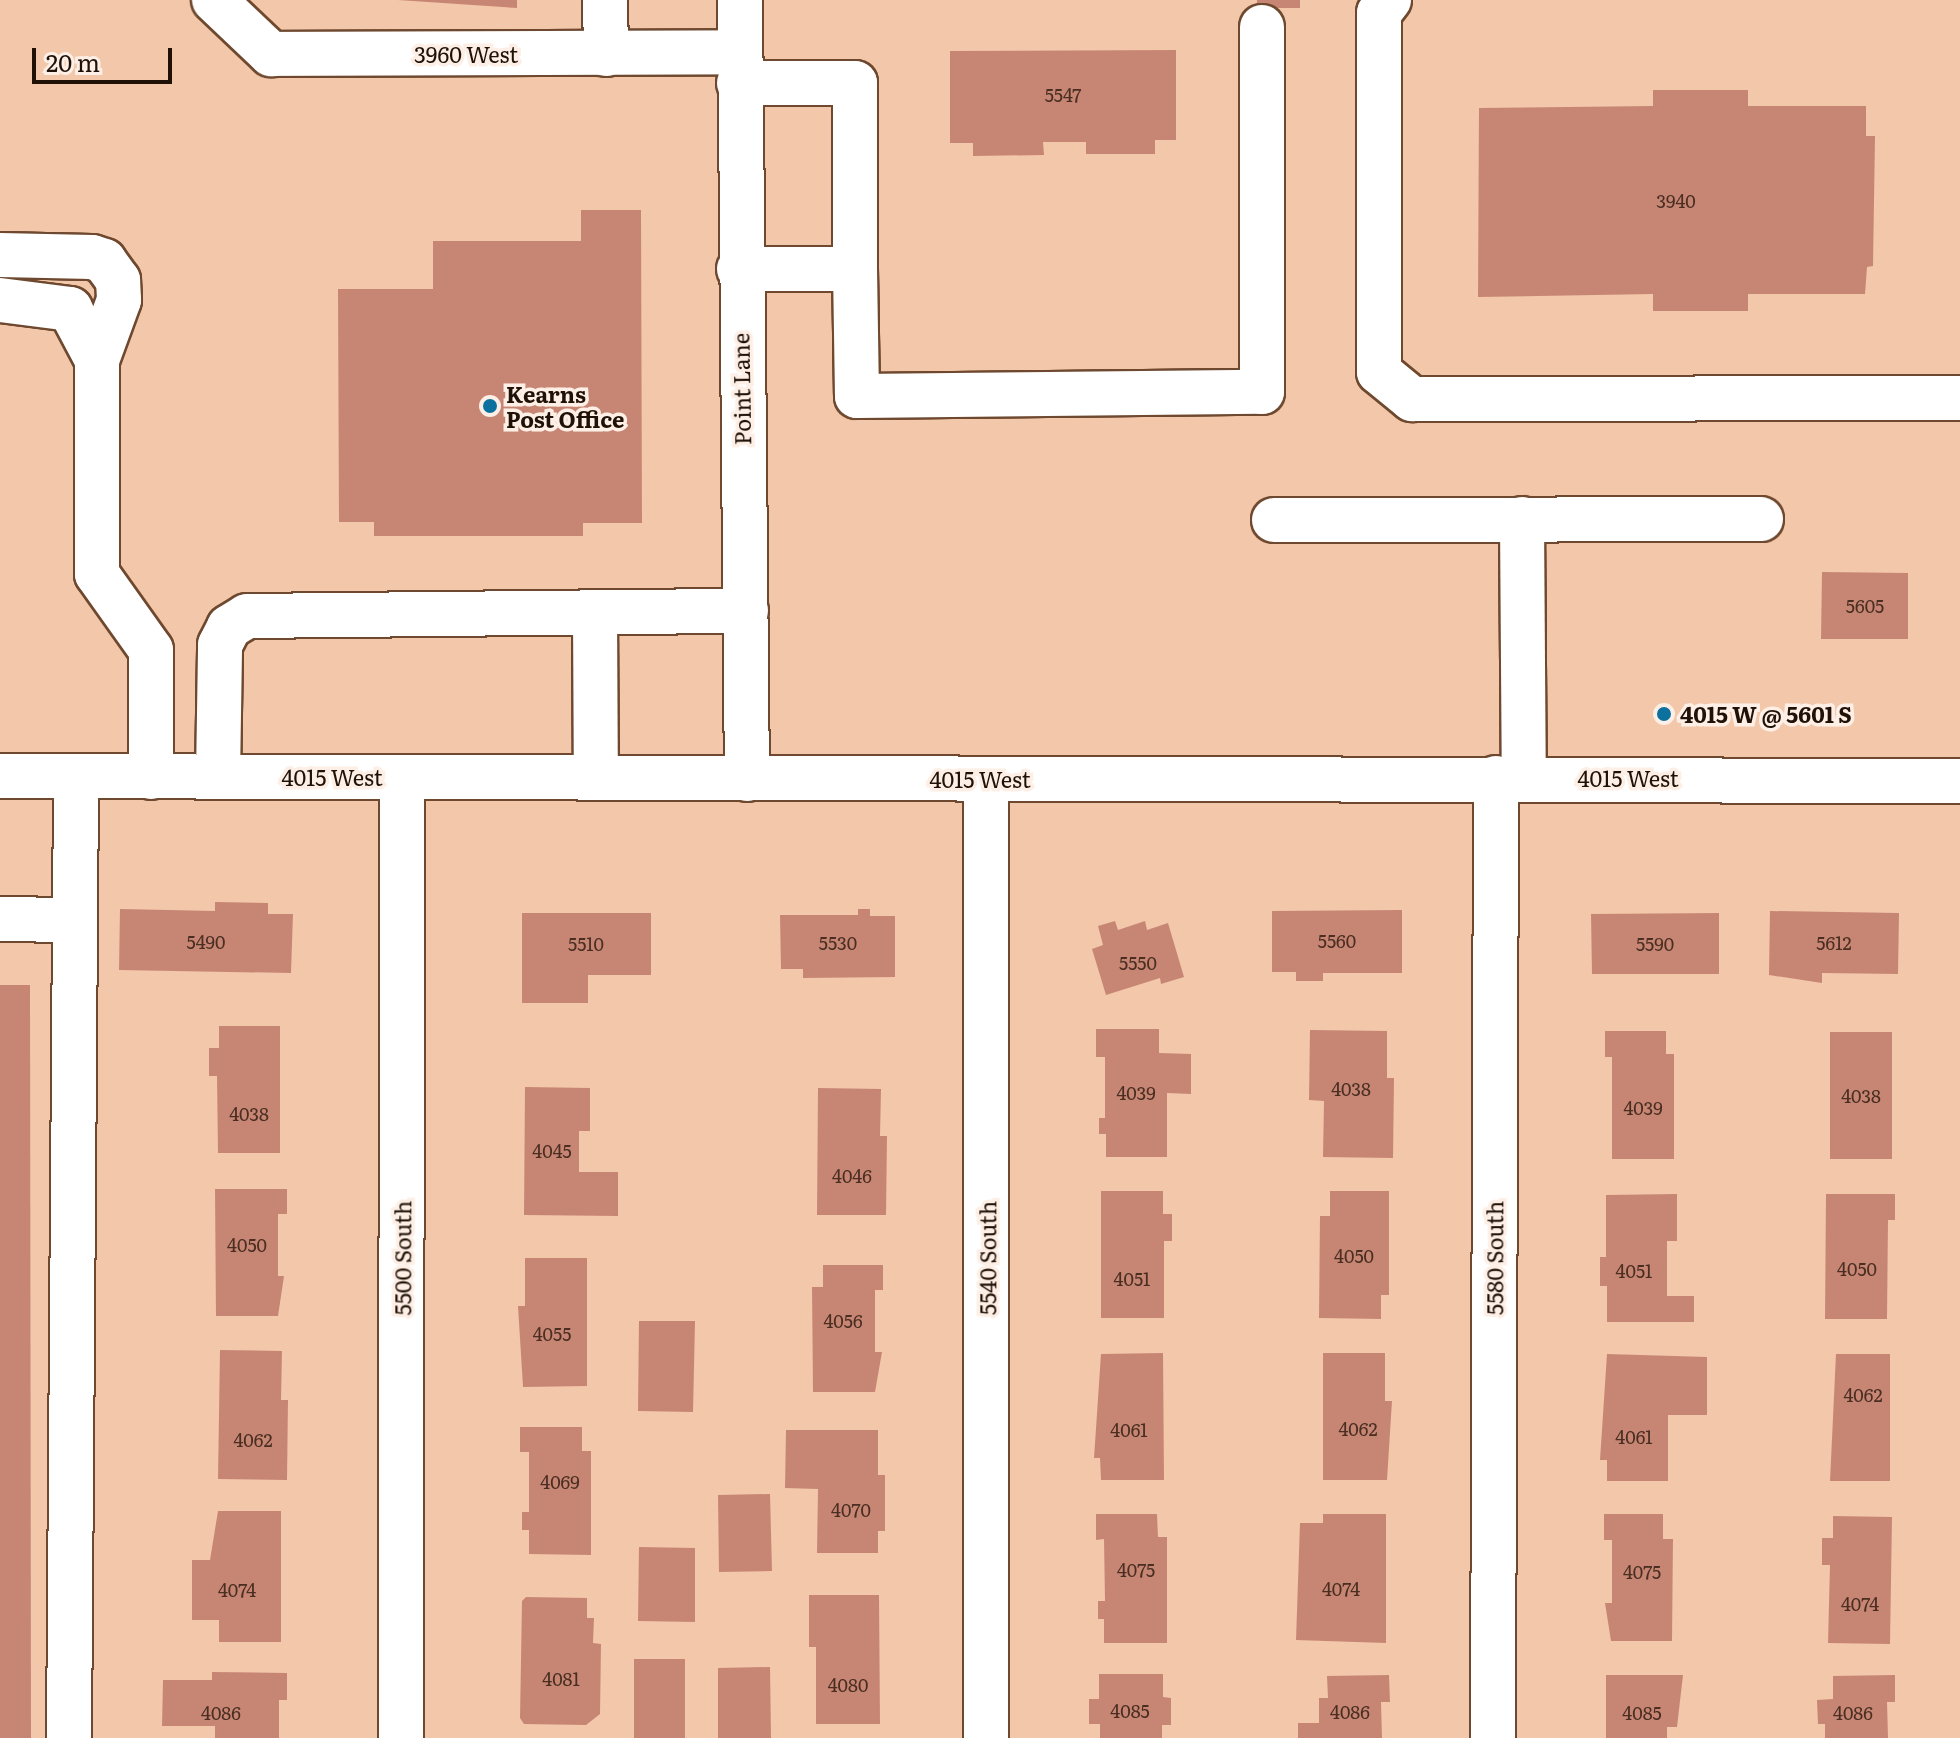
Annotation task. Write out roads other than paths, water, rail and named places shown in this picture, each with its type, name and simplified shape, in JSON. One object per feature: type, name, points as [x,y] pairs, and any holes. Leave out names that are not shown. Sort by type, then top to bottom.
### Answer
[{"type":"street","name":"3960 West","points":[[214,0],[271,54],[606,54],[855,83],[855,269]]},
{"type":"street","points":[[605,0],[606,54]]},
{"type":"street","name":"Point Lane","points":[[740,0],[739,269],[747,779]]},
{"type":"street","points":[[1389,0],[1379,13],[1379,372],[1412,399],[1960,398]]},
{"type":"street","points":[[739,269],[855,269],[857,396],[1262,392],[1262,27]]},
{"type":"street","points":[[0,255],[92,257],[112,269],[119,300],[97,360],[97,574],[151,650],[151,777]]},
{"type":"street","points":[[0,300],[70,309],[97,360]]},
{"type":"street","name":"5580 South","points":[[1493,1738],[1510,778],[1522,519]]},
{"type":"street","points":[[1274,520],[1761,519]]},
{"type":"street","points":[[218,777],[220,645],[229,627],[247,616],[746,611]]},
{"type":"street","points":[[595,612],[596,778]]},
{"type":"street","name":"4015 West","points":[[0,776],[1960,781]]},
{"type":"street","points":[[69,1738],[76,776]]},
{"type":"street","name":"5500 South","points":[[401,1738],[402,778]]},
{"type":"street","name":"5540 South","points":[[986,779],[986,1738]]},
{"type":"street","points":[[0,919],[75,920]]},
{"type":"place","name":"Kearns Post Office","points":[[490,406]]},
{"type":"place","name":"4015 W @ 5601 S","points":[[1664,714]]}]
